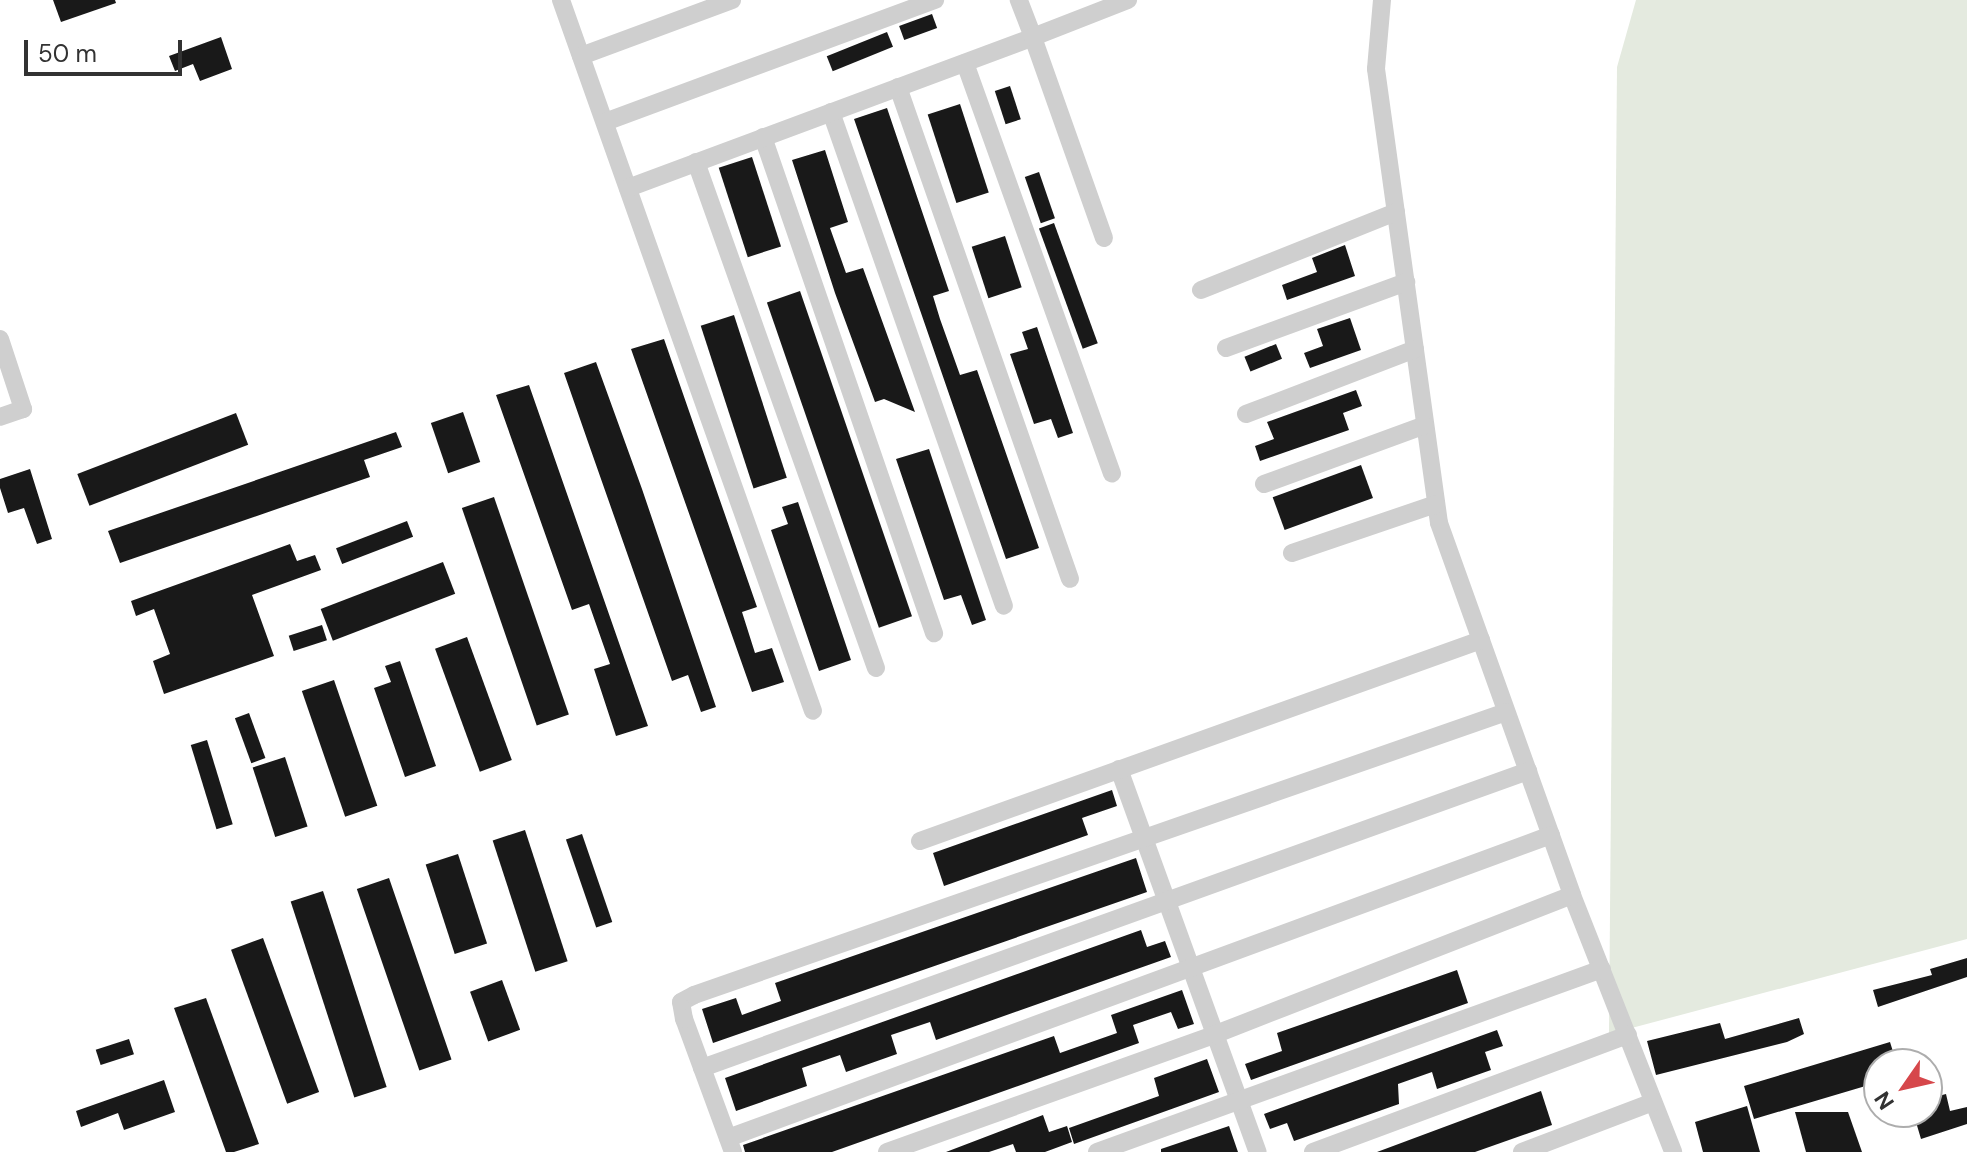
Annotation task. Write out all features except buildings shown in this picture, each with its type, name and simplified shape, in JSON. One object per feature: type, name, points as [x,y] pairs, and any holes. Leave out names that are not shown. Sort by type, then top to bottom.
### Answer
[{"type":"street","points":[[561,0],[813,711]]},
{"type":"street","points":[[581,56],[732,0]]},
{"type":"street","points":[[605,122],[935,0]]},
{"type":"street","points":[[1019,0],[1104,238]]},
{"type":"street","points":[[628,188],[1033,37],[1100,5],[1128,0]]},
{"type":"street","points":[[1382,0],[1376,69],[1436,504],[1572,895],[1673,1152]]},
{"type":"street","points":[[965,63],[1112,474]]},
{"type":"street","points":[[898,87],[1070,579]]},
{"type":"street","points":[[831,112],[1004,606]]},
{"type":"street","points":[[763,137],[934,633]]},
{"type":"street","points":[[696,162],[876,668]]},
{"type":"street","points":[[1201,290],[1396,212]]},
{"type":"street","points":[[1226,348],[1406,282]]},
{"type":"street","points":[[0,339],[23,409],[0,417]]},
{"type":"street","points":[[1246,414],[1415,349]]},
{"type":"street","points":[[1264,484],[1425,425]]},
{"type":"street","points":[[1292,553],[1436,504]]},
{"type":"street","points":[[920,841],[1481,640]]},
{"type":"street","points":[[1506,712],[1143,835],[681,1002],[730,1145],[1191,966],[1551,835]]},
{"type":"street","points":[[1119,769],[1258,1152]]},
{"type":"street","points":[[702,1068],[1528,771]]},
{"type":"street","points":[[887,1152],[1216,1034],[1572,895]]},
{"type":"street","points":[[1097,1152],[1602,969]]},
{"type":"street","points":[[1313,1152],[1628,1035]]},
{"type":"street","points":[[1522,1152],[1653,1102]]},
{"type":"shaded area","points":[[1636,0],[1967,0],[1967,939],[1609,1034],[1617,67]]}]
